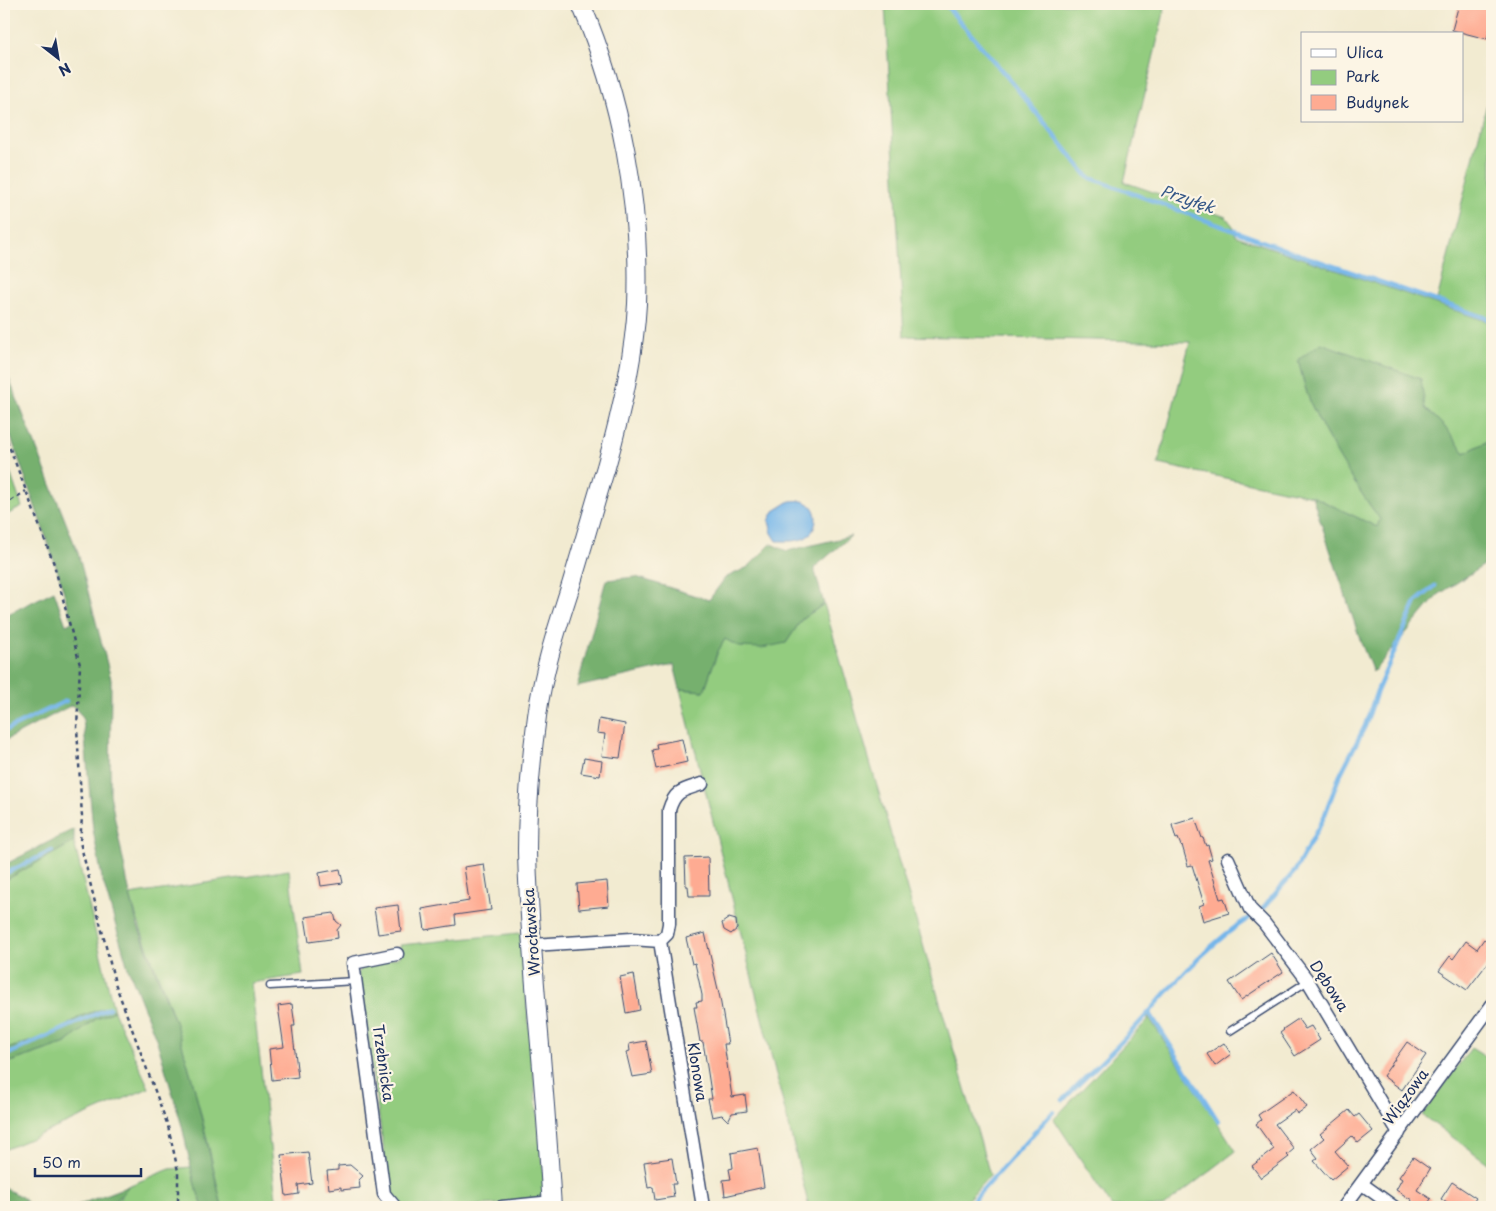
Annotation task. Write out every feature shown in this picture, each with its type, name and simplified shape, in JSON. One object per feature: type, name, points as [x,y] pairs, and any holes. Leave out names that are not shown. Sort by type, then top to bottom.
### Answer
[{"type":"street","name":"Wrocławska","points":[[552,1205],[532,945],[528,809],[537,715],[549,657],[618,422],[629,370],[636,306],[637,259],[634,212],[622,135],[606,70],[581,4]]},
{"type":"street","points":[[532,945],[632,939],[660,942],[666,934],[669,924],[669,810],[676,795],[686,789],[702,784]]},
{"type":"street","name":"Dębowa","points":[[1228,859],[1250,909],[1308,981],[1399,1133]]},
{"type":"street","name":"Klonowa","points":[[660,942],[703,1207]]},
{"type":"street","name":"Trzebnicka","points":[[394,1207],[384,1194],[353,963],[397,954]]},
{"type":"street","name":"Wiązowa","points":[[1344,1207],[1492,1005]]},
{"type":"street","points":[[1362,1184],[1394,1207]]},
{"type":"street","points":[[502,1207],[552,1205]]},
{"type":"lane","points":[[270,986],[356,981]]},
{"type":"lane","points":[[1230,1032],[1308,981]]},
{"type":"path","points":[[4,433],[54,564],[80,665],[77,728],[82,817],[80,842],[115,983],[168,1126],[178,1171],[178,1207]]},
{"type":"path","points":[[4,505],[26,491]]},
{"type":"green space","points":[[885,4],[1166,4],[1124,182],[1226,217],[1233,226],[1236,236],[1492,323],[1492,441],[1486,442],[1465,453],[1443,425],[1425,408],[1298,360],[1311,404],[1342,463],[1380,519],[1377,527],[1312,496],[1158,464],[1190,342],[904,336]]},
{"type":"green space","points":[[1492,84],[1492,318],[1437,300]]},
{"type":"green space","points":[[1321,343],[1421,379],[1425,408],[1443,425],[1465,453],[1486,442],[1492,441],[1492,567],[1484,565],[1438,595],[1373,672],[1362,645],[1312,496],[1377,527],[1380,519],[1334,448],[1307,393],[1298,360]]},
{"type":"green space","points":[[4,366],[78,553],[111,679],[110,794],[130,895],[138,926],[176,1024],[194,1086],[222,1207],[203,1207],[195,1185],[182,1126],[157,1041],[128,968],[102,878],[93,830],[83,717],[72,705],[4,741],[4,616],[54,591],[66,625],[72,622],[59,575],[4,417]]},
{"type":"green space","points":[[4,455],[22,507],[4,516]]},
{"type":"green space","points":[[851,536],[814,568],[824,604],[802,619],[786,643],[762,648],[739,647],[725,639],[717,653],[704,691],[680,689],[674,665],[577,687],[606,580],[636,577],[709,600],[725,578],[748,567],[771,544],[787,551]]},
{"type":"green space","points":[[824,604],[990,1175],[961,1207],[809,1207],[680,689],[704,691],[718,651],[725,639],[786,643],[802,619]]},
{"type":"green space","points":[[74,829],[74,842],[4,881],[4,865]]},
{"type":"green space","points":[[74,842],[114,1011],[149,1088],[4,1150],[4,1064],[66,1043],[97,1018],[113,1011],[108,1007],[81,1016],[54,1034],[4,1050],[4,881]]},
{"type":"green space","points":[[289,870],[303,975],[251,983],[277,1207],[222,1207],[183,1048],[130,895]]},
{"type":"green space","points":[[520,933],[545,1191],[539,1199],[523,1202],[456,1207],[402,1207],[391,1200],[358,973],[364,966],[400,957],[400,945]]},
{"type":"green space","points":[[108,1007],[114,1011],[97,1018],[66,1043],[4,1064],[4,1050],[54,1034],[81,1016]]},
{"type":"green space","points":[[1148,1016],[1236,1151],[1163,1207],[1112,1207],[1054,1119],[1148,1020]]},
{"type":"green space","points":[[1471,1048],[1492,1061],[1492,1166],[1422,1115]]},
{"type":"green space","points":[[191,1167],[203,1207],[102,1207],[120,1198],[128,1186],[170,1169]]},
{"type":"green space","points":[[128,1186],[117,1199],[105,1206],[73,1207]]},
{"type":"green space","points":[[4,1188],[22,1197],[31,1207],[4,1202]]},
{"type":"water","points":[[790,501],[808,503],[815,512],[815,524],[810,534],[805,538],[795,541],[777,541],[772,533],[769,521],[774,511]]},
{"type":"building","points":[[1459,4],[1492,4],[1492,20],[1487,39],[1452,30]]},
{"type":"building","points":[[599,719],[625,724],[620,758],[602,756],[605,734],[597,733]]},
{"type":"building","points":[[682,739],[687,762],[656,769],[652,750],[657,749],[656,744]]},
{"type":"building","points":[[584,758],[602,761],[600,776],[581,773]]},
{"type":"building","points":[[1195,818],[1202,838],[1206,846],[1208,845],[1212,859],[1208,860],[1220,899],[1224,898],[1229,913],[1203,921],[1199,906],[1204,904],[1192,865],[1188,866],[1182,845],[1178,838],[1176,839],[1172,825]]},
{"type":"building","points":[[708,857],[709,896],[689,896],[688,886],[686,886],[685,858]]},
{"type":"building","points":[[484,864],[491,910],[455,915],[456,925],[425,930],[422,909],[469,901],[464,867]]},
{"type":"building","points":[[340,869],[343,883],[321,886],[319,873]]},
{"type":"building","points":[[607,881],[609,906],[579,909],[577,884]]},
{"type":"building","points":[[398,905],[401,931],[378,934],[374,908]]},
{"type":"building","points":[[334,913],[336,921],[341,925],[337,930],[338,938],[309,942],[305,917]]},
{"type":"building","points":[[729,918],[736,920],[737,929],[731,934],[724,930],[722,923]]},
{"type":"building","points":[[705,933],[728,1044],[724,1044],[732,1097],[745,1095],[747,1111],[732,1113],[728,1121],[722,1115],[712,1117],[708,1099],[712,1099],[703,1042],[700,1042],[694,1007],[697,1007],[696,1002],[702,1001],[702,995],[695,963],[692,964],[686,938]]},
{"type":"building","points":[[1484,939],[1492,945],[1492,959],[1467,990],[1439,971],[1450,956],[1453,959],[1466,941],[1477,949]]},
{"type":"building","points":[[1271,953],[1283,972],[1241,1000],[1229,982]]},
{"type":"building","points":[[634,974],[640,1010],[626,1013],[620,977]]},
{"type":"building","points":[[292,1004],[295,1026],[292,1026],[298,1077],[272,1080],[269,1049],[284,1047],[278,1006]]},
{"type":"building","points":[[1298,1019],[1305,1029],[1311,1026],[1320,1040],[1295,1056],[1280,1033]]},
{"type":"building","points":[[646,1041],[652,1074],[632,1077],[626,1052],[630,1051],[629,1044]]},
{"type":"building","points":[[1407,1042],[1426,1055],[1402,1090],[1383,1076]]},
{"type":"building","points":[[1224,1043],[1231,1054],[1215,1066],[1207,1054]]},
{"type":"building","points":[[1294,1090],[1307,1107],[1297,1114],[1295,1110],[1275,1124],[1294,1149],[1287,1155],[1289,1157],[1261,1178],[1252,1166],[1274,1149],[1256,1124],[1261,1120],[1258,1115]]},
{"type":"building","points":[[1349,1110],[1355,1117],[1359,1114],[1373,1131],[1358,1143],[1352,1136],[1335,1151],[1348,1166],[1331,1180],[1314,1161],[1318,1158],[1311,1149],[1324,1138],[1320,1134]]},
{"type":"building","points":[[758,1148],[764,1187],[725,1196],[723,1180],[731,1179],[729,1169],[733,1168],[731,1153]]},
{"type":"building","points":[[308,1152],[312,1183],[298,1185],[299,1194],[286,1196],[281,1155]]},
{"type":"building","points":[[1413,1157],[1430,1169],[1417,1190],[1431,1199],[1425,1207],[1420,1207],[1411,1202],[1412,1200],[1396,1190],[1402,1179],[1399,1177]]},
{"type":"building","points":[[672,1158],[676,1184],[672,1184],[674,1197],[655,1200],[653,1187],[648,1188],[644,1162]]},
{"type":"building","points":[[350,1165],[363,1176],[359,1180],[360,1188],[341,1190],[341,1187],[329,1189],[327,1171],[338,1170],[338,1166]]},
{"type":"building","points":[[1452,1182],[1476,1198],[1470,1207],[1453,1207],[1441,1199]]},
{"type":"waterway","name":"Przyłęk","points":[[945,4],[1015,86],[1088,177],[1292,252],[1492,320]]},
{"type":"waterway","points":[[1262,909],[1295,871],[1324,817],[1339,777],[1365,726],[1377,691],[1416,602],[1435,586]]},
{"type":"waterway","points":[[4,731],[66,701]]},
{"type":"waterway","points":[[4,874],[52,851]]},
{"type":"waterway","points":[[1063,1100],[1128,1035],[1200,957],[1249,918]]},
{"type":"waterway","points":[[4,1056],[109,1008]]},
{"type":"waterway","points":[[1149,1012],[1218,1121]]},
{"type":"waterway","points":[[967,1207],[1053,1112]]}]
